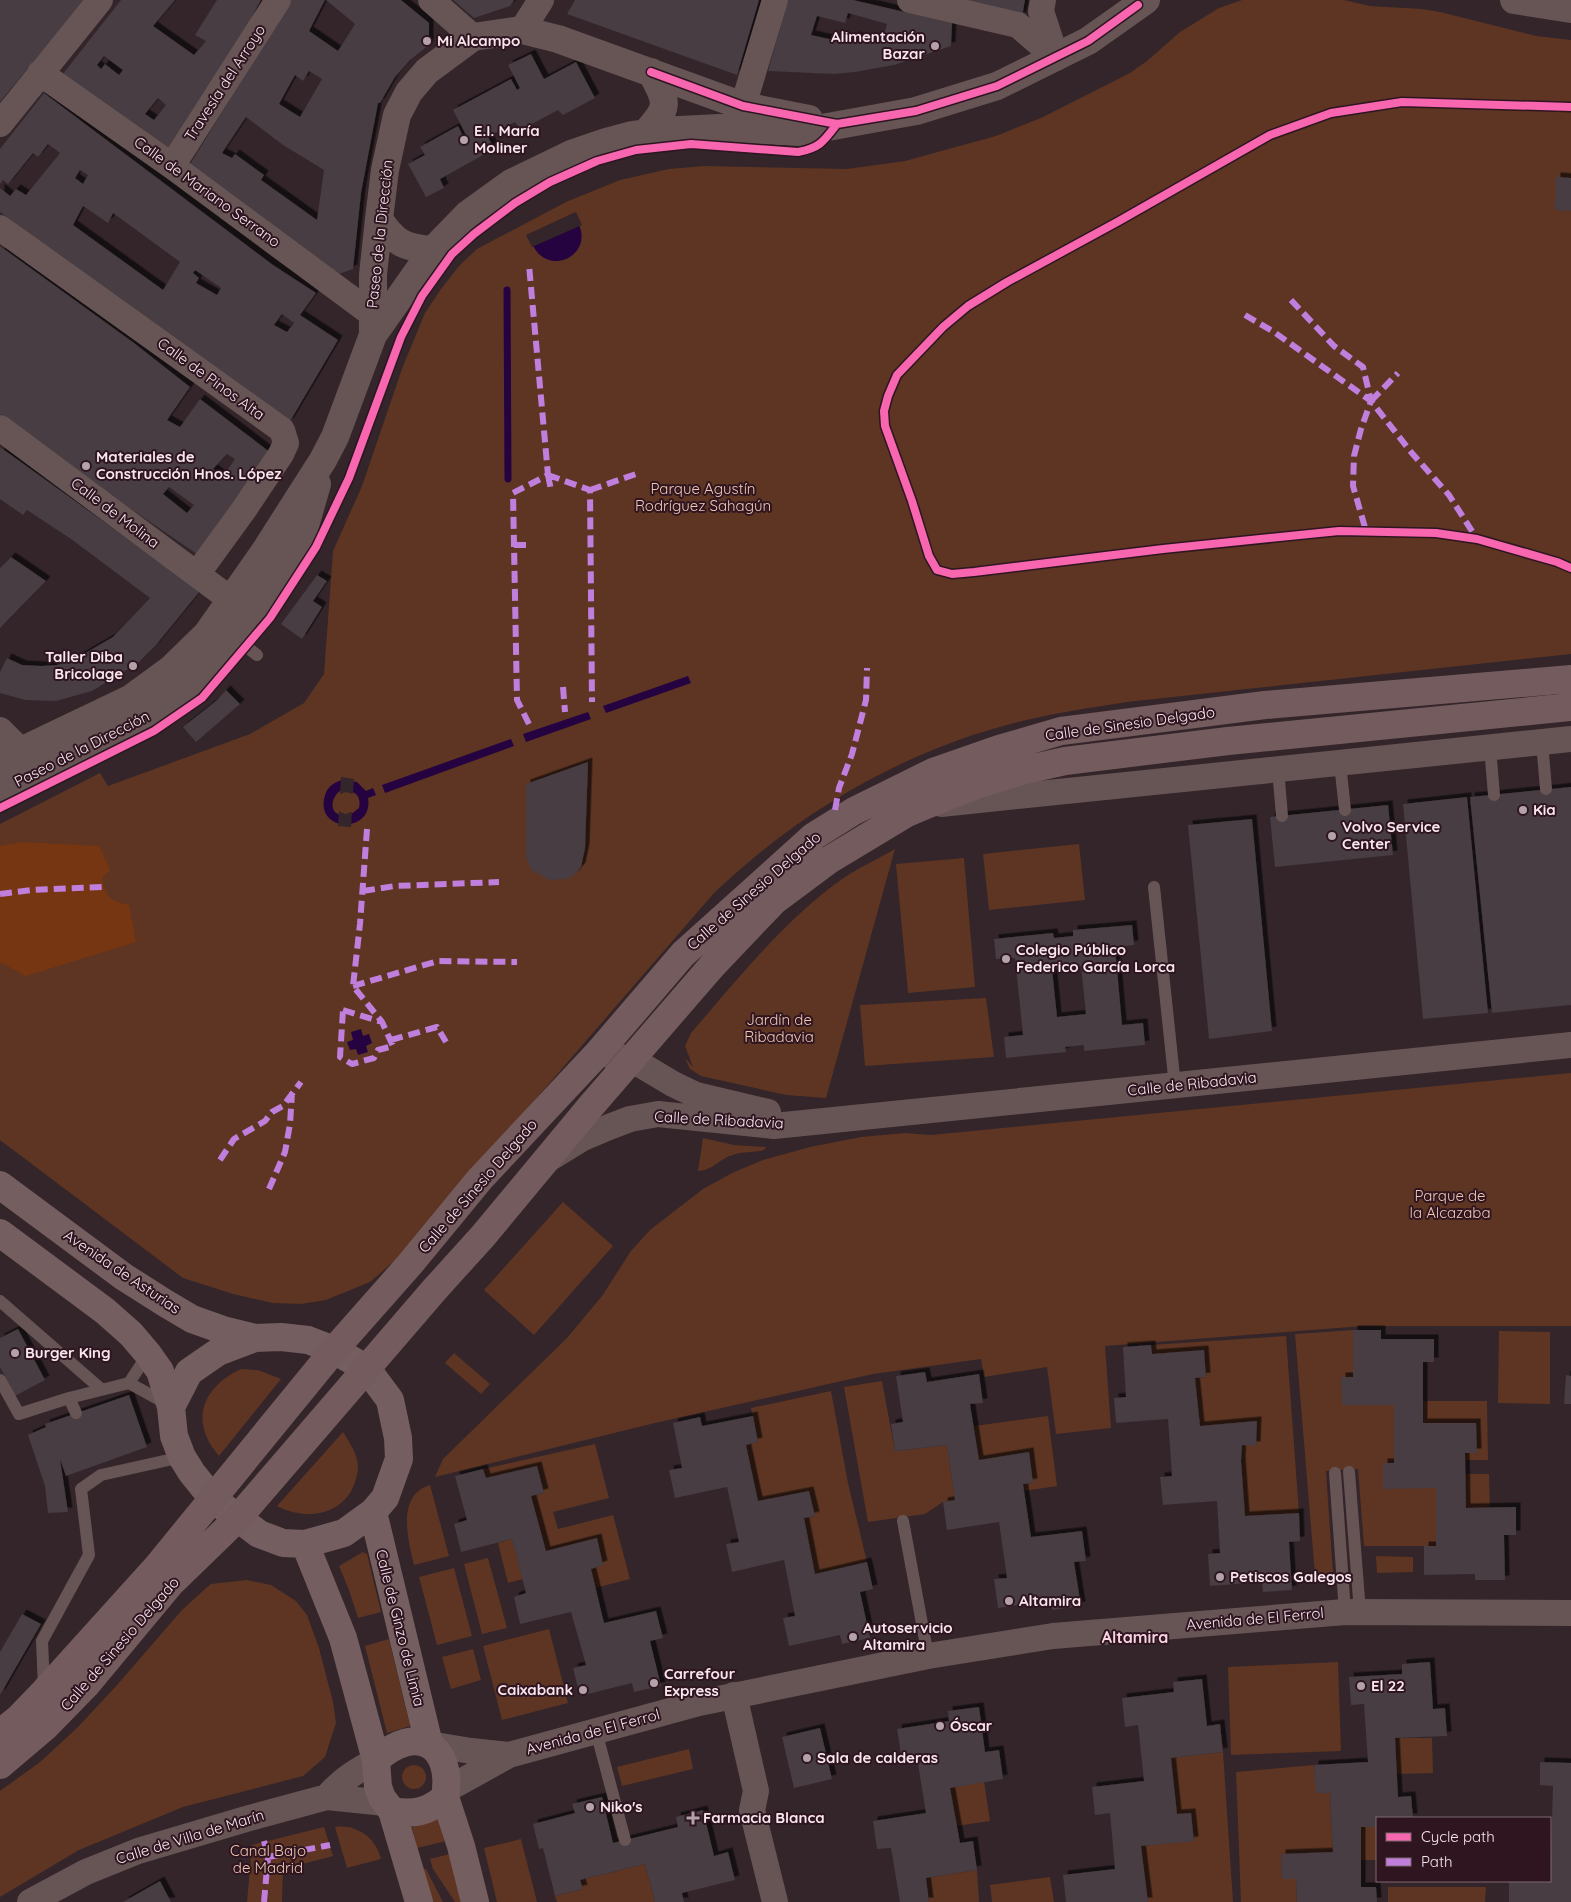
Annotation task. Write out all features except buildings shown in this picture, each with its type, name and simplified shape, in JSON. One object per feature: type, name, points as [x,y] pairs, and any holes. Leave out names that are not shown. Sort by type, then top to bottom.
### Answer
[{"type":"main road","name":"Calle de Sinesio Delgado","points":[[0,1734],[19,1718],[44,1692],[156,1568],[213,1499],[245,1456],[334,1350],[410,1264],[480,1179],[598,1054],[683,954],[778,866],[814,836],[854,811],[933,772],[999,749],[1061,731],[1265,705],[1571,679]]},
{"type":"main road","name":"Calle de Sinesio Delgado","points":[[0,1765],[46,1726],[86,1685],[170,1584],[237,1519],[483,1236],[631,1059],[712,966],[774,901],[829,860],[907,813],[979,784],[1066,760],[1228,741],[1571,707]]},
{"type":"main road","name":"Avenida de Asturias","points":[[0,1185],[124,1277],[165,1304],[192,1319],[223,1330],[255,1338]]},
{"type":"main road","points":[[0,1233],[105,1311],[131,1334],[160,1371],[171,1407],[174,1436],[182,1458],[192,1474],[213,1499],[259,1534],[283,1543],[305,1544],[344,1533],[373,1512],[385,1498],[399,1459],[398,1438],[390,1400],[367,1369],[334,1350],[308,1340],[281,1337],[255,1338],[218,1352],[189,1372],[171,1407]]},
{"type":"main road","name":"Calle de Ginzo de Limia","points":[[373,1512],[429,1744]]},
{"type":"main road","points":[[305,1544],[340,1630],[376,1760],[378,1787],[389,1807],[419,1902]]},
{"type":"main road","points":[[376,1760],[395,1746],[417,1742],[429,1744],[439,1752],[445,1765],[446,1794],[475,1902]]},
{"type":"main road","points":[[389,1807],[405,1813],[420,1812],[436,1806],[446,1794]]},
{"type":"street","points":[[0,124],[100,0]]},
{"type":"street","name":"Travesía del Arroyo","points":[[172,166],[278,0]]},
{"type":"street","points":[[431,0],[473,37]]},
{"type":"street","points":[[522,30],[541,0]]},
{"type":"street","points":[[743,106],[775,0]]},
{"type":"street","points":[[910,0],[1018,24],[1056,58]]},
{"type":"street","points":[[1043,0],[1041,11],[1056,58]]},
{"type":"street","name":"Paseo de la Dirección","points":[[372,324],[433,250],[468,214],[511,183],[572,154],[606,142],[660,131],[719,128],[800,132],[916,111],[997,86],[1056,58],[1088,41],[1146,0]]},
{"type":"street","points":[[1515,0],[1571,9]]},
{"type":"street","name":"Paseo de la Dirección","points":[[10,756],[130,698],[171,669],[206,634],[265,551],[323,460],[335,437],[372,324],[373,275],[379,219],[385,170],[397,115],[409,92],[427,71],[473,37],[522,30],[558,39],[743,106],[837,124]]},
{"type":"street","points":[[645,134],[660,117],[665,102],[650,72]]},
{"type":"street","name":"Calle de Mariano Serrano","points":[[40,73],[172,166],[372,324]]},
{"type":"street","points":[[379,219],[388,233],[402,244],[433,250]]},
{"type":"street","name":"Calle de Pinos Alta","points":[[0,228],[282,430],[286,443],[281,454],[197,574]]},
{"type":"street","name":"Calle de Molina","points":[[0,428],[230,599]]},
{"type":"street","name":"Paseo de la Dirección","points":[[0,790],[146,720],[200,674],[234,636],[277,578],[302,536],[311,510],[323,460]]},
{"type":"street","points":[[0,730],[10,756]]},
{"type":"street","name":"Calle de Sinesio Delgado","points":[[926,805],[1571,739]]},
{"type":"street","name":"Calle de Ribadavia","points":[[545,1161],[583,1138],[609,1127],[630,1119],[658,1114],[774,1126],[1571,1045]]},
{"type":"street","name":"Calle de Ribadavia","points":[[598,1054],[631,1059],[673,1084],[696,1095],[813,1123]]},
{"type":"street","name":"Avenida de El Ferrol","points":[[446,1794],[510,1755],[699,1703],[928,1656],[1053,1636],[1353,1612],[1571,1613]]},
{"type":"street","points":[[734,1695],[756,1791],[752,1810],[775,1902]]},
{"type":"street","name":"Avenida de El Ferrol","points":[[429,1744],[510,1755]]},
{"type":"street","points":[[328,1797],[336,1786],[347,1777],[376,1760]]},
{"type":"street","points":[[756,1791],[768,1806],[792,1902]]},
{"type":"street","name":"Calle de Villa de Marín","points":[[30,1902],[86,1872],[138,1851],[328,1797],[389,1807]]},
{"type":"lane","points":[[234,636],[256,655]]},
{"type":"lane","points":[[1542,742],[1546,789]]},
{"type":"lane","points":[[1490,747],[1494,794]]},
{"type":"lane","points":[[1340,763],[1345,810]]},
{"type":"lane","points":[[1278,769],[1282,816]]},
{"type":"lane","points":[[1154,887],[1176,1086]]},
{"type":"lane","points":[[0,1301],[101,1389]]},
{"type":"lane","points":[[129,1383],[148,1354]]},
{"type":"lane","points":[[0,1380],[19,1414],[69,1398],[129,1383],[171,1407]]},
{"type":"lane","points":[[69,1398],[76,1413]]},
{"type":"lane","points":[[44,1692],[42,1641],[89,1555],[81,1488],[99,1470],[182,1458]]},
{"type":"lane","points":[[1349,1472],[1353,1612]]},
{"type":"lane","points":[[1335,1473],[1353,1612]]},
{"type":"lane","points":[[903,1521],[928,1656]]},
{"type":"lane","points":[[596,1731],[625,1840]]},
{"type":"green space","name":"Parque Agustín Rodríguez Sahagún","points":[[1242,0],[1344,0],[1370,6],[1422,9],[1536,36],[1571,40],[1571,654],[1127,702],[1078,710],[1028,719],[996,728],[918,756],[881,774],[810,816],[745,865],[714,893],[399,1257],[370,1282],[326,1300],[301,1304],[273,1303],[233,1294],[183,1278],[0,1140],[0,824],[100,773],[108,786],[250,734],[304,703],[324,674],[333,551],[362,486],[403,366],[425,313],[459,266],[477,249],[566,202],[620,180],[669,169],[704,166],[847,169],[905,161],[996,136],[1043,117],[1130,73],[1147,61],[1180,32],[1219,8]]},
{"type":"green space","points":[[1079,844],[1085,900],[989,910],[983,854]]},
{"type":"green space","name":"Jardín de Ribadavia","points":[[895,849],[826,1098],[786,1095],[701,1076],[690,1069],[685,1058],[693,1067],[685,1046],[691,1033],[762,951],[821,895],[848,875]]},
{"type":"green space","points":[[964,858],[975,987],[908,993],[896,864]]},
{"type":"green space","points":[[986,998],[994,1057],[865,1066],[860,1005]]},
{"type":"green space","name":"Parque de la Alcazaba","points":[[1571,1073],[1571,1326],[1363,1326],[1105,1346],[1111,1428],[1056,1434],[1047,1367],[984,1377],[981,1359],[873,1374],[655,1423],[435,1477],[443,1459],[567,1338],[602,1296],[631,1251],[650,1230],[703,1189],[732,1173],[763,1160],[810,1147],[861,1137],[905,1133],[931,1135]]},
{"type":"green space","points":[[703,1138],[734,1145],[766,1147],[764,1150],[744,1152],[728,1157],[707,1169],[698,1171]]},
{"type":"green space","points":[[563,1202],[613,1246],[534,1335],[484,1290]]},
{"type":"green space","points":[[1353,1330],[1353,1377],[1342,1378],[1342,1405],[1394,1405],[1394,1463],[1383,1463],[1383,1488],[1436,1488],[1436,1546],[1364,1546],[1358,1469],[1326,1471],[1333,1573],[1315,1575],[1295,1334]]},
{"type":"green space","points":[[1499,1331],[1550,1332],[1550,1404],[1498,1403]]},
{"type":"green space","points":[[1286,1336],[1299,1513],[1245,1516],[1241,1461],[1242,1445],[1256,1445],[1257,1422],[1200,1426],[1195,1378],[1206,1377],[1204,1350],[1152,1354],[1151,1345]]},
{"type":"green space","points":[[454,1353],[490,1384],[481,1394],[445,1363]]},
{"type":"green space","points":[[241,1369],[258,1370],[281,1379],[219,1456],[204,1431],[202,1418],[204,1406],[209,1395],[217,1385]]},
{"type":"green space","points":[[882,1381],[895,1451],[947,1445],[955,1500],[943,1502],[925,1514],[868,1522],[844,1387]]},
{"type":"green space","points":[[831,1391],[848,1483],[867,1562],[815,1574],[804,1518],[815,1516],[809,1491],[758,1501],[746,1445],[758,1442],[751,1408]]},
{"type":"green space","points":[[1423,1401],[1487,1401],[1488,1460],[1465,1460],[1465,1453],[1477,1453],[1476,1423],[1423,1423]]},
{"type":"green space","points":[[1048,1416],[1057,1486],[1024,1491],[1023,1484],[1033,1483],[1028,1452],[979,1460],[974,1426]]},
{"type":"green space","points":[[343,1432],[355,1453],[358,1467],[355,1482],[350,1493],[342,1502],[333,1508],[311,1514],[288,1511],[277,1506]]},
{"type":"green space","points":[[595,1444],[609,1498],[553,1512],[558,1529],[613,1515],[630,1579],[595,1588],[591,1569],[603,1565],[597,1539],[546,1551],[531,1496],[544,1493],[537,1466],[486,1478],[483,1469]]},
{"type":"green space","points":[[1465,1474],[1489,1474],[1490,1508],[1466,1508]]},
{"type":"green space","points":[[430,1485],[449,1556],[414,1565],[407,1531],[408,1508],[412,1498],[419,1490]]},
{"type":"green space","points":[[512,1539],[523,1579],[508,1583],[498,1543]]},
{"type":"green space","points":[[363,1552],[367,1554],[381,1612],[358,1618],[339,1566]]},
{"type":"green space","points":[[1376,1556],[1413,1557],[1413,1572],[1377,1573]]},
{"type":"green space","points":[[488,1558],[507,1628],[482,1634],[464,1564]]},
{"type":"green space","points":[[454,1568],[472,1636],[437,1645],[419,1577]]},
{"type":"green space","points":[[247,1580],[271,1585],[296,1601],[307,1615],[319,1648],[333,1702],[336,1723],[325,1757],[303,1776],[183,1807],[79,1850],[0,1897],[0,1791],[40,1762],[77,1728],[182,1610],[206,1588],[211,1584]]},
{"type":"green space","points":[[549,1629],[568,1703],[502,1720],[483,1646]]},
{"type":"green space","points":[[389,1639],[410,1726],[387,1733],[365,1646]]},
{"type":"green space","points":[[473,1649],[481,1680],[451,1689],[442,1657]]},
{"type":"green space","points":[[1338,1662],[1341,1751],[1231,1755],[1228,1667]]},
{"type":"green space","points":[[1395,1738],[1432,1738],[1433,1773],[1396,1774]]},
{"type":"green space","points":[[689,1749],[693,1769],[622,1786],[617,1767]]},
{"type":"green space","points":[[1223,1752],[1233,1902],[1148,1902],[1141,1846],[1194,1840],[1191,1813],[1177,1814],[1171,1758]]},
{"type":"green space","points":[[414,1765],[423,1768],[426,1777],[423,1786],[414,1789],[405,1786],[402,1777],[405,1768]]},
{"type":"green space","points":[[1314,1765],[1317,1793],[1330,1793],[1333,1852],[1281,1854],[1282,1879],[1296,1879],[1297,1902],[1241,1902],[1236,1772]]},
{"type":"green space","points":[[984,1781],[990,1821],[956,1826],[950,1788]]},
{"type":"green space","points":[[441,1818],[446,1841],[417,1848],[412,1827]]},
{"type":"green space","name":"Canal Bajo de Madrid","points":[[324,1827],[333,1856],[283,1869],[282,1902],[247,1902],[252,1845]]},
{"type":"green space","points":[[335,1827],[351,1828],[364,1834],[375,1845],[381,1859],[347,1868]]},
{"type":"green space","points":[[1361,1827],[1376,1827],[1376,1860],[1361,1860]]},
{"type":"green space","points":[[521,1839],[537,1902],[497,1902],[484,1848]]},
{"type":"green space","points":[[450,1854],[463,1902],[455,1902],[433,1869],[430,1859]]},
{"type":"green space","points":[[645,1864],[655,1902],[557,1902],[555,1896],[583,1889],[580,1880]]},
{"type":"green space","points":[[422,1869],[426,1869],[443,1902],[431,1902]]},
{"type":"green space","points":[[977,1870],[979,1902],[929,1902],[926,1878]]},
{"type":"green space","points":[[1050,1877],[1054,1902],[992,1902],[990,1885]]},
{"type":"green space","points":[[1388,1887],[1486,1887],[1485,1902],[1388,1902]]},
{"type":"shaded area","points":[[574,213],[580,229],[581,240],[575,253],[569,258],[554,261],[540,255],[534,248],[528,235]]},
{"type":"shaded area","points":[[688,676],[691,683],[606,713],[603,706]]},
{"type":"shaded area","points":[[588,712],[591,719],[526,742],[523,734]]},
{"type":"shaded area","points":[[511,739],[514,746],[385,793],[382,785]]},
{"type":"shaded area","points":[[338,781],[357,782],[366,791],[373,788],[376,795],[368,798],[368,809],[363,818],[355,823],[337,823],[329,818],[324,810],[326,792],[332,784]],"holes":[[[341,790],[356,794],[360,803],[359,808],[349,816],[336,813],[333,807],[335,796]]]},
{"type":"shaded area","points":[[22,842],[99,846],[110,870],[103,877],[103,884],[107,894],[113,900],[129,905],[136,942],[26,976],[0,962],[0,846]]},
{"type":"shaded area","points":[[361,1029],[363,1036],[369,1034],[372,1043],[366,1046],[368,1052],[358,1055],[356,1049],[350,1050],[347,1042],[353,1040],[351,1032]]},
{"type":"pier","points":[[576,212],[582,225],[532,247],[526,235]]},
{"type":"pier","points":[[341,777],[354,779],[353,794],[346,792],[340,794]]},
{"type":"pier","points":[[339,811],[345,814],[352,812],[351,827],[338,826]]},
{"type":"waterway","points":[[507,290],[508,479]]},
{"type":"marked path","points":[[529,265],[548,475],[513,493],[517,700],[529,724]]},
{"type":"marked path","points":[[1291,300],[1334,346],[1363,367],[1371,401],[1354,456],[1353,486],[1366,531]]},
{"type":"marked path","points":[[1245,315],[1274,332],[1371,401],[1411,452],[1449,495],[1477,539]]},
{"type":"marked path","points":[[1371,401],[1398,373]]},
{"type":"marked path","points":[[590,490],[636,474]]},
{"type":"marked path","points":[[548,475],[590,490],[592,702]]},
{"type":"marked path","points":[[548,475],[551,490]]},
{"type":"marked path","points":[[514,545],[526,545]]},
{"type":"marked path","points":[[835,810],[839,788],[852,754],[866,700],[867,668]]},
{"type":"marked path","points":[[563,687],[565,712]]},
{"type":"marked path","points":[[367,829],[353,986],[382,1022]]},
{"type":"marked path","points":[[363,891],[395,886],[499,882]]},
{"type":"marked path","points":[[0,894],[32,890],[103,887]]},
{"type":"marked path","points":[[353,986],[438,961],[517,962]]},
{"type":"marked path","points":[[343,1010],[382,1022],[393,1046],[378,1050],[374,1058],[352,1064],[340,1057],[343,1010]]},
{"type":"marked path","points":[[391,1040],[437,1027],[446,1042]]},
{"type":"marked path","points":[[220,1160],[234,1139],[265,1121],[272,1112],[283,1106],[301,1082]]},
{"type":"marked path","points":[[269,1189],[285,1152],[290,1124],[292,1093]]},
{"type":"marked path","points":[[264,1841],[268,1857],[264,1902]]},
{"type":"marked path","points":[[268,1857],[330,1845]]},
{"type":"cycle path","points":[[651,72],[743,106],[837,124],[916,111],[997,86],[1088,41],[1138,5]]},
{"type":"cycle path","points":[[1571,107],[1402,102],[1331,113],[1270,135],[1007,282],[968,306],[943,327],[897,375],[884,411],[885,426],[912,501],[929,556],[937,570],[952,574],[1163,549],[1339,531],[1436,533],[1477,539],[1557,562],[1571,568]]},
{"type":"cycle path","points":[[0,808],[154,731],[202,698],[270,618],[316,547],[349,478],[401,337],[422,296],[452,254],[474,234],[515,203],[550,182],[597,161],[636,150],[691,144],[798,152],[817,146],[837,124]]},
{"type":"place","name":"Mi Alcampo","points":[[427,41]]},
{"type":"place","name":"Alimentación Bazar","points":[[935,46]]},
{"type":"place","name":"E.I. María Moliner","points":[[464,140]]},
{"type":"place","name":"Materiales de Construcción Hnos. López","points":[[86,466]]},
{"type":"place","name":"Taller Diba Bricolage","points":[[133,666]]},
{"type":"place","name":"Kia","points":[[1523,810]]},
{"type":"place","name":"Volvo Service Center","points":[[1332,836]]},
{"type":"place","name":"Colegio Público Federico García Lorca","points":[[1006,959]]},
{"type":"place","name":"Burger King","points":[[15,1353]]},
{"type":"place","name":"Petiscos Galegos","points":[[1220,1577]]},
{"type":"place","name":"Altamira","points":[[1009,1601]]},
{"type":"place","name":"Autoservicio Altamira","points":[[853,1637]]},
{"type":"place","name":"Carrefour Express","points":[[654,1683]]},
{"type":"place","name":"El 22","points":[[1361,1686]]},
{"type":"place","name":"Caixabank","points":[[583,1690]]},
{"type":"place","name":"Óscar","points":[[940,1726]]},
{"type":"place","name":"Sala de calderas","points":[[807,1758]]},
{"type":"place","name":"Niko's","points":[[590,1807]]},
{"type":"place","name":"Farmacia Blanca","points":[[693,1818]]},
{"type":"district","name":"Altamira","points":[[1135,1637]]}]
